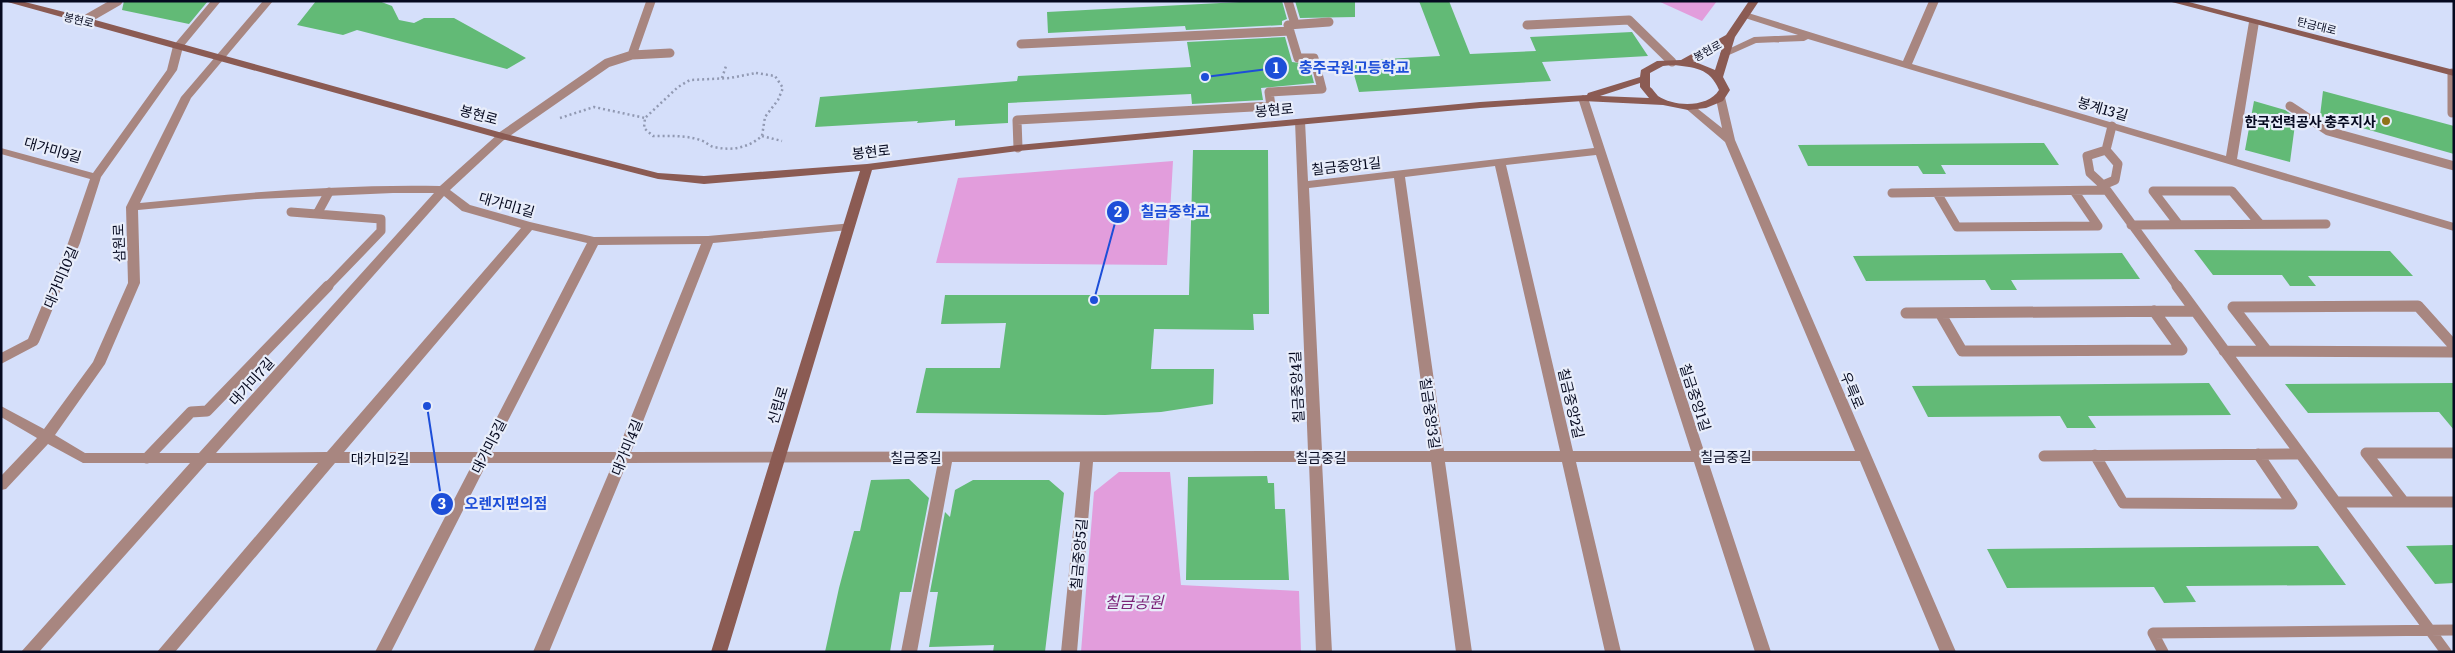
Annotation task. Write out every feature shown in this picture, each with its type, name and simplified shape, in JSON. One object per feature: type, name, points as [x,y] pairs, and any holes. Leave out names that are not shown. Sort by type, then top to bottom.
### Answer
[{"type":"street","points":[[96,177],[172,70],[178,46],[216,1]]},
{"type":"street","name":"삼원로","points":[[1,485],[46,437],[99,364],[134,283],[132,207],[186,97],[268,1]]},
{"type":"street","name":"봉현로","points":[[1718,77],[1730,37],[1754,1]]},
{"type":"street","points":[[1906,66],[1934,1]]},
{"type":"street","name":"탄금대로","points":[[2173,1],[2453,73]]},
{"type":"street","name":"봉현로","points":[[13,2],[86,20],[220,59],[502,136],[658,176],[704,180],[867,167],[1018,148],[1300,121],[1583,98],[1664,102],[1689,107]]},
{"type":"street","name":"봉계13길","points":[[1746,15],[1906,66],[2454,227]]},
{"type":"street","points":[[2231,161],[2254,22]]},
{"type":"street","name":"봉현로","points":[[1684,62],[1730,37]]},
{"type":"street","points":[[1726,52],[1754,40],[1782,38],[1804,38],[1841,46]]},
{"type":"street","points":[[1664,102],[1649,91],[1643,79],[1645,72],[1652,67],[1672,62],[1684,62],[1709,71],[1718,77],[1723,85],[1724,92],[1721,99],[1702,107],[1689,107]]},
{"type":"street","name":"봉현로","points":[[1583,98],[1643,79]]},
{"type":"street","name":"칠금중앙1길","points":[[1583,98],[1763,652]]},
{"type":"street","name":"우륵로","points":[[1721,99],[1730,140],[1948,652]]},
{"type":"street","name":"우륵로","points":[[1689,107],[1730,140]]},
{"type":"street","name":"칠금중앙4길","points":[[1300,121],[1324,652]]},
{"type":"street","name":"대가미7길","points":[[29,652],[443,190],[502,136]]},
{"type":"street","name":"대가미9길","points":[[1,151],[96,177]]},
{"type":"street","name":"칠금중앙1길","points":[[1303,184],[1600,151]]},
{"type":"street","name":"칠금중앙2길","points":[[1500,162],[1613,652]]},
{"type":"street","name":"신립로","points":[[719,652],[867,167]]},
{"type":"street","name":"칠금중앙3길","points":[[1399,174],[1464,652]]},
{"type":"street","name":"대가미10길","points":[[1,359],[33,342],[74,243],[96,177]]},
{"type":"street","points":[[132,207],[257,195],[393,189],[443,190]]},
{"type":"street","name":"대가미1길","points":[[443,190],[466,208],[529,226],[594,241],[708,240],[849,226]]},
{"type":"street","points":[[165,652],[529,226]]},
{"type":"street","name":"대가미4길","points":[[541,652],[622,458],[708,240]]},
{"type":"street","name":"대가미5길","points":[[383,652],[594,241]]},
{"type":"street","points":[[1,411],[46,437]]},
{"type":"street","name":"대가미2길","points":[[46,437],[83,458],[778,457]]},
{"type":"street","name":"칠금중길","points":[[778,457],[1864,456]]},
{"type":"street","points":[[909,652],[946,457]]},
{"type":"street","name":"칠금중앙5길","points":[[1069,652],[1087,457]]},
{"type":"lane","points":[[86,20],[118,1]]},
{"type":"lane","points":[[632,55],[651,1]]},
{"type":"lane","points":[[1018,148],[1017,120],[1271,106],[1269,92],[1322,90],[1314,58],[1298,58],[1288,1]]},
{"type":"lane","points":[[1527,26],[1629,20],[1672,62]]},
{"type":"lane","points":[[1021,44],[1292,28],[1329,22]]},
{"type":"lane","points":[[502,136],[606,63],[632,55],[670,53]]},
{"type":"lane","points":[[2452,113],[2453,73]]},
{"type":"lane","points":[[2290,106],[2328,131],[2454,166]]},
{"type":"lane","points":[[2106,150],[2112,126]]},
{"type":"lane","points":[[1892,193],[2074,191],[2104,188],[2115,180],[2118,164],[2106,150]]},
{"type":"lane","points":[[2106,150],[2087,156],[2088,171],[2092,179],[2104,188],[2446,652]]},
{"type":"lane","points":[[1937,193],[1957,227],[2098,226],[2074,191]]},
{"type":"lane","points":[[2179,225],[2153,191],[2232,191],[2260,224]]},
{"type":"lane","points":[[317,214],[329,192]]},
{"type":"lane","points":[[147,458],[191,412],[207,411],[380,231],[381,219],[291,212]]},
{"type":"lane","points":[[2131,225],[2326,224]]},
{"type":"lane","points":[[2267,351],[2233,307],[2418,306],[2454,346]]},
{"type":"lane","points":[[1940,313],[1962,351],[2182,350],[2154,311]]},
{"type":"lane","points":[[1906,313],[2194,311]]},
{"type":"lane","points":[[2224,351],[2454,352]]},
{"type":"lane","points":[[2404,502],[2366,453],[2454,453]]},
{"type":"lane","points":[[2095,455],[2124,503],[2292,504],[2258,454]]},
{"type":"lane","points":[[2044,456],[2300,454]]},
{"type":"lane","points":[[2336,502],[2454,502]]},
{"type":"lane","points":[[2163,652],[2153,633],[2454,630]]},
{"type":"path","points":[[722,78],[726,66]]},
{"type":"path","points":[[756,72],[775,76],[782,83],[783,88],[778,100],[765,117],[762,136],[752,144],[736,149],[712,147],[702,140],[653,136],[644,128],[646,118],[678,87],[690,80],[722,78],[756,72]]},
{"type":"path","points":[[555,119],[594,107],[646,118]]},
{"type":"path","points":[[762,136],[782,141]]},
{"type":"green space","points":[[1658,1],[1717,1],[1702,21]]},
{"type":"green space","points":[[1173,161],[1167,265],[936,263],[958,178]]},
{"type":"green space","name":"칠금공원","points":[[1119,472],[1170,472],[1181,585],[1299,591],[1301,652],[1081,652],[1094,492]]},
{"type":"building","points":[[124,1],[208,1],[189,24],[122,10]]},
{"type":"building","points":[[316,1],[379,1],[392,6],[399,20],[414,23],[424,18],[454,18],[526,58],[507,69],[357,30],[343,35],[297,25]]},
{"type":"building","points":[[1282,1],[1287,19],[1282,21],[1282,25],[1186,30],[1185,26],[1048,33],[1047,12]]},
{"type":"building","points":[[1295,1],[1355,1],[1355,17],[1300,18]]},
{"type":"building","points":[[1419,1],[1449,1],[1470,54],[1536,51],[1530,37],[1632,32],[1648,56],[1542,62],[1551,81],[1359,92],[1350,61],[1440,56]]},
{"type":"building","points":[[1285,37],[1292,62],[1309,64],[1314,83],[1261,88],[1263,100],[1192,104],[1191,94],[1008,103],[1008,123],[955,126],[955,120],[815,127],[820,97],[1017,81],[1018,76],[1191,67],[1187,42]]},
{"type":"building","name":"한국전력공사 충주지사","points":[[2323,91],[2454,126],[2454,154],[2320,116]]},
{"type":"building","points":[[2254,101],[2285,110],[2296,117],[2290,162],[2245,150]]},
{"type":"building","points":[[2044,143],[2059,165],[1941,165],[1946,174],[1923,174],[1918,166],[1808,166],[1798,145]]},
{"type":"building","points":[[1193,150],[1268,150],[1269,314],[1253,314],[1254,330],[1154,329],[1151,369],[1214,369],[1213,404],[1161,412],[1105,415],[916,413],[926,368],[1000,368],[1006,323],[941,324],[945,295],[1189,295]]},
{"type":"building","points":[[2194,250],[2390,251],[2413,276],[2308,276],[2316,286],[2290,286],[2282,275],[2213,275]]},
{"type":"building","points":[[2122,253],[2140,279],[2011,280],[2017,290],[1991,290],[1985,280],[1866,281],[1853,256]]},
{"type":"building","points":[[2209,383],[2231,415],[2088,416],[2096,428],[2067,428],[2060,416],[1928,417],[1912,386]]},
{"type":"building","points":[[2454,383],[2454,430],[2439,412],[2308,413],[2285,384]]},
{"type":"building","points":[[1267,476],[1268,483],[1274,483],[1275,509],[1285,509],[1289,580],[1186,580],[1188,477]]},
{"type":"building","points":[[909,479],[929,498],[911,592],[900,592],[890,652],[825,652],[854,531],[860,531],[871,480]]},
{"type":"building","points":[[973,480],[1049,480],[1064,493],[1045,652],[993,652],[994,645],[929,647],[938,592],[930,592],[945,512],[950,517],[955,490]]},
{"type":"building","points":[[2454,545],[2454,583],[2435,584],[2406,546]]},
{"type":"building","points":[[2318,546],[2346,585],[2186,586],[2196,602],[2164,603],[2154,587],[2007,588],[1987,549]]},
{"type":"place","name":"충주국원고등학교","points":[[1205,77]]},
{"type":"place","name":"한국전력공사 충주지사","points":[[2386,121]]},
{"type":"place","name":"칠금중학교","points":[[1094,300]]},
{"type":"place","name":"오렌지편의점","points":[[427,406]]}]
